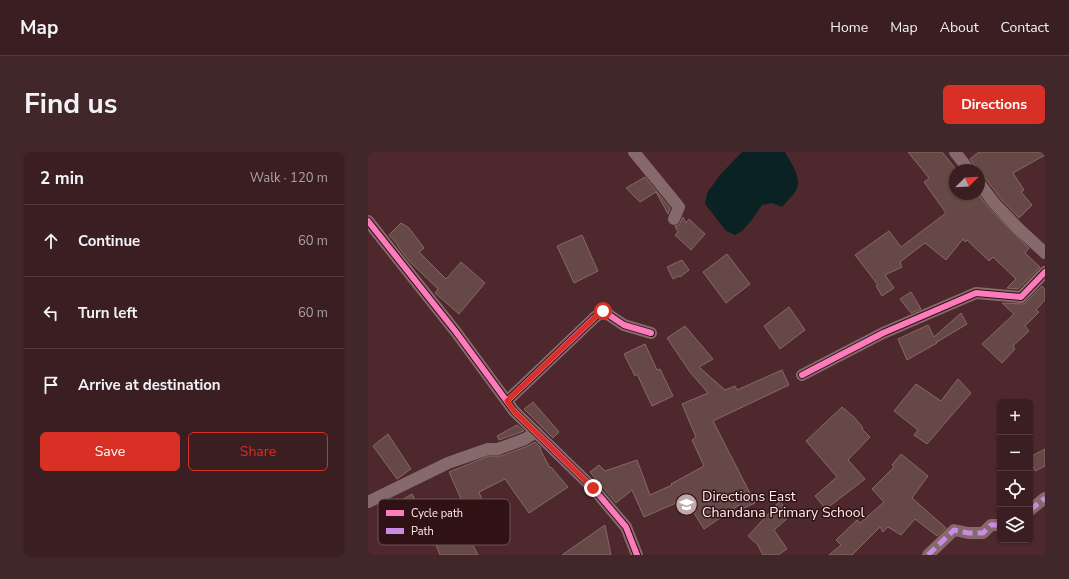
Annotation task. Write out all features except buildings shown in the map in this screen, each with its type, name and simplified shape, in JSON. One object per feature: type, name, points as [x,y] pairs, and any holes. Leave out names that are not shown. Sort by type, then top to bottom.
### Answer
[{"type":"street","points":[[634,152],[679,207],[674,219]]},
{"type":"street","points":[[954,152],[964,164]]},
{"type":"street","points":[[985,191],[995,204],[1019,229],[1045,253]]},
{"type":"street","points":[[368,221],[456,332],[514,411],[593,488],[626,527],[637,555]]},
{"type":"street","points":[[802,375],[883,333],[976,293],[1021,297],[1045,272]]},
{"type":"street","points":[[507,401],[588,323],[603,311],[624,325],[651,333]]},
{"type":"street","points":[[368,502],[448,463],[488,449],[498,449],[525,439],[536,432]]},
{"type":"street","points":[[1033,508],[1045,498]]},
{"type":"street","points":[[928,555],[954,530],[968,533],[983,533],[991,525],[997,524]]},
{"type":"water","points":[[742,152],[785,152],[797,175],[798,185],[796,190],[782,207],[772,203],[762,205],[742,231],[735,235],[726,231],[705,204],[707,193],[720,175]]},
{"type":"marked path","points":[[1033,508],[1045,498]]},
{"type":"marked path","points":[[928,555],[954,530],[968,533],[983,533],[991,525],[997,525]]},
{"type":"cycle path","points":[[368,221],[456,332],[514,411],[593,488],[626,527],[637,555]]},
{"type":"cycle path","points":[[802,375],[883,333],[976,293],[1021,297],[1045,272]]},
{"type":"cycle path","points":[[507,401],[603,311],[624,325],[651,333]]},
{"type":"place","name":"Directions East Chandana Primary School","points":[[687,504]]},
{"type":"route","points":[[593,488],[514,411],[507,401],[603,311]]}]
